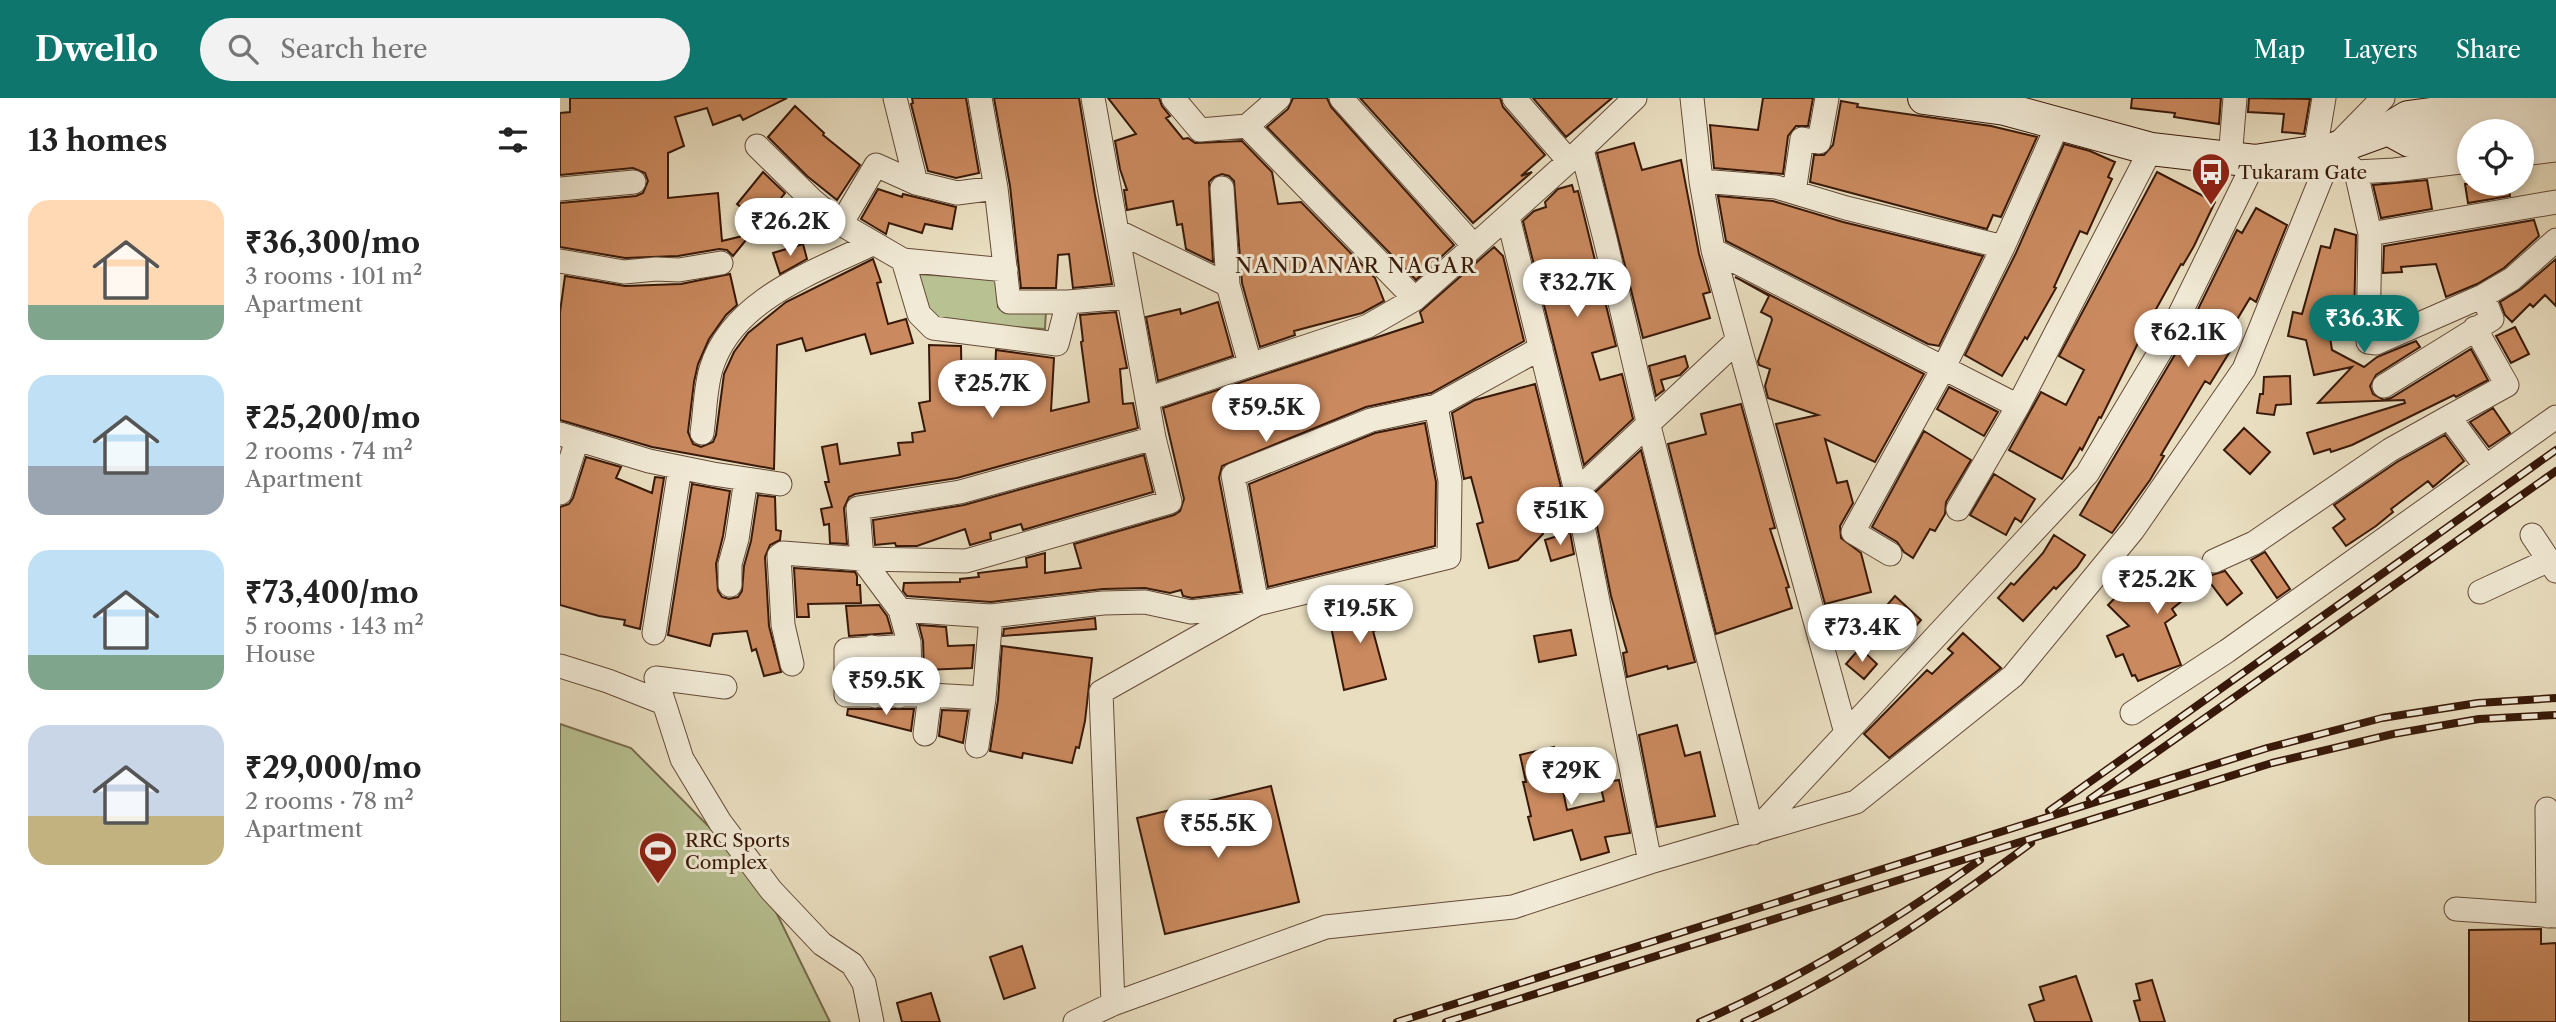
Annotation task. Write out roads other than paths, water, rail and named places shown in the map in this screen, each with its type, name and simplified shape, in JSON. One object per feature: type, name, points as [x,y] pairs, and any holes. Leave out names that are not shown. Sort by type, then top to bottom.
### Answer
[{"type":"street","points":[[895,98],[916,183]]},
{"type":"street","points":[[980,98],[996,188],[1009,302],[1068,302],[1128,297]]},
{"type":"street","points":[[792,664],[783,625],[779,556],[783,553],[862,559],[966,561],[1170,502],[1154,438],[1093,98]]},
{"type":"street","points":[[1173,98],[1200,130],[1247,126],[1279,98]]},
{"type":"street","points":[[1341,98],[1474,246]]},
{"type":"street","points":[[1514,98],[1576,155],[1605,239],[1649,426],[1753,833]]},
{"type":"street","points":[[1147,399],[1368,326],[1415,299],[1576,155],[1635,98]]},
{"type":"street","points":[[1692,98],[1701,181],[1713,250],[1846,733]]},
{"type":"street","points":[[1794,192],[1802,139],[1819,142],[1827,98]]},
{"type":"street","points":[[1924,98],[2005,104],[2151,149],[2243,160],[2324,150],[2388,129],[2408,117],[2556,98]]},
{"type":"street","points":[[1753,833],[2087,474],[2167,340],[2243,160],[2235,98]]},
{"type":"street","points":[[1075,1022],[1113,1004],[1326,927],[1513,907],[1650,862],[1856,802],[2013,676],[2133,530],[2244,369],[2324,150],[2324,98]]},
{"type":"street","points":[[2324,150],[2383,98]]},
{"type":"street","points":[[1890,554],[1853,532],[1944,367],[2003,247],[2059,122]]},
{"type":"street","points":[[2534,126],[2556,123]]},
{"type":"street","points":[[1247,126],[1415,299]]},
{"type":"street","points":[[2388,129],[2410,141],[2457,135]]},
{"type":"street","points":[[757,146],[841,224],[903,260],[1006,271]]},
{"type":"street","points":[[1958,509],[2018,406],[2151,149]]},
{"type":"street","points":[[2324,150],[2356,172],[2457,162]]},
{"type":"street","points":[[2534,153],[2556,150]]},
{"type":"street","points":[[841,224],[876,165],[916,183],[957,194],[996,188]]},
{"type":"street","points":[[2356,172],[2370,234],[2368,342],[2376,343],[2483,296],[2512,279],[2556,240]]},
{"type":"street","points":[[1701,181],[1776,187],[2003,247]]},
{"type":"street","points":[[560,189],[634,182]]},
{"type":"street","points":[[1222,188],[1228,285],[1250,365]]},
{"type":"street","points":[[2370,234],[2556,202]]},
{"type":"street","points":[[1508,217],[1576,491],[1650,862]]},
{"type":"street","points":[[1116,231],[1228,285]]},
{"type":"street","points":[[702,433],[711,370],[722,346],[743,320],[783,288],[874,243]]},
{"type":"street","points":[[1713,250],[2018,406]]},
{"type":"street","points":[[903,260],[919,314],[933,328],[1057,344],[1068,302]]},
{"type":"street","points":[[560,261],[624,272],[679,270],[722,263]]},
{"type":"street","points":[[2384,386],[2492,318],[2483,296]]},
{"type":"street","points":[[2214,561],[2255,543],[2390,450],[2507,385],[2475,328]]},
{"type":"street","points":[[1550,516],[1738,340]]},
{"type":"street","points":[[1258,604],[1233,475],[1371,421],[1436,406],[1541,348]]},
{"type":"street","points":[[900,610],[991,616],[1102,603],[1144,602],[1191,612],[1258,604],[1448,557],[1450,481],[1436,406]]},
{"type":"street","points":[[2449,417],[2486,467]]},
{"type":"street","points":[[2132,713],[2227,651],[2556,417]]},
{"type":"street","points":[[560,493],[569,437],[680,468],[780,484]]},
{"type":"street","points":[[873,671],[909,670],[909,646],[900,610],[862,559],[858,508],[960,492],[1154,438]]},
{"type":"street","points":[[654,633],[680,468]]},
{"type":"street","points":[[730,585],[730,564],[737,539],[746,479]]},
{"type":"street","points":[[2480,592],[2552,566],[2532,535]]},
{"type":"street","points":[[1113,1004],[1101,692],[1258,604]]},
{"type":"street","points":[[977,746],[991,616]]},
{"type":"street","points":[[909,646],[846,650],[844,693],[849,697],[930,695],[984,698]]},
{"type":"street","points":[[872,648],[875,696]]},
{"type":"street","points":[[560,666],[664,703]]},
{"type":"street","points":[[899,671],[899,696]]},
{"type":"street","points":[[724,687],[656,678],[682,759],[720,822],[780,900],[822,944],[852,964],[864,984],[873,1022]]},
{"type":"street","points":[[925,734],[930,695]]},
{"type":"street","points":[[2456,909],[2552,916],[2547,809]]},
{"type":"railway","points":[[2049,811],[2556,450]]},
{"type":"railway","points":[[2090,799],[2556,471]]},
{"type":"railway","points":[[1397,1022],[2267,748],[2382,718],[2478,703],[2556,698]]},
{"type":"railway","points":[[1446,1022],[2272,763],[2393,734],[2479,719],[2556,715]]},
{"type":"railway","points":[[1744,1022],[1820,984],[1892,940],[2031,843]]},
{"type":"railway","points":[[1700,1022],[1773,987],[1844,948],[1913,906],[1980,860]]},
{"type":"place","name":"Tukaram Gate","points":[[2211,206]]},
{"type":"place","name":"RRC Sports Complex","points":[[658,885]]},
{"type":"district","name":"NANDANAR NAGAR","points":[[1356,266]]}]
